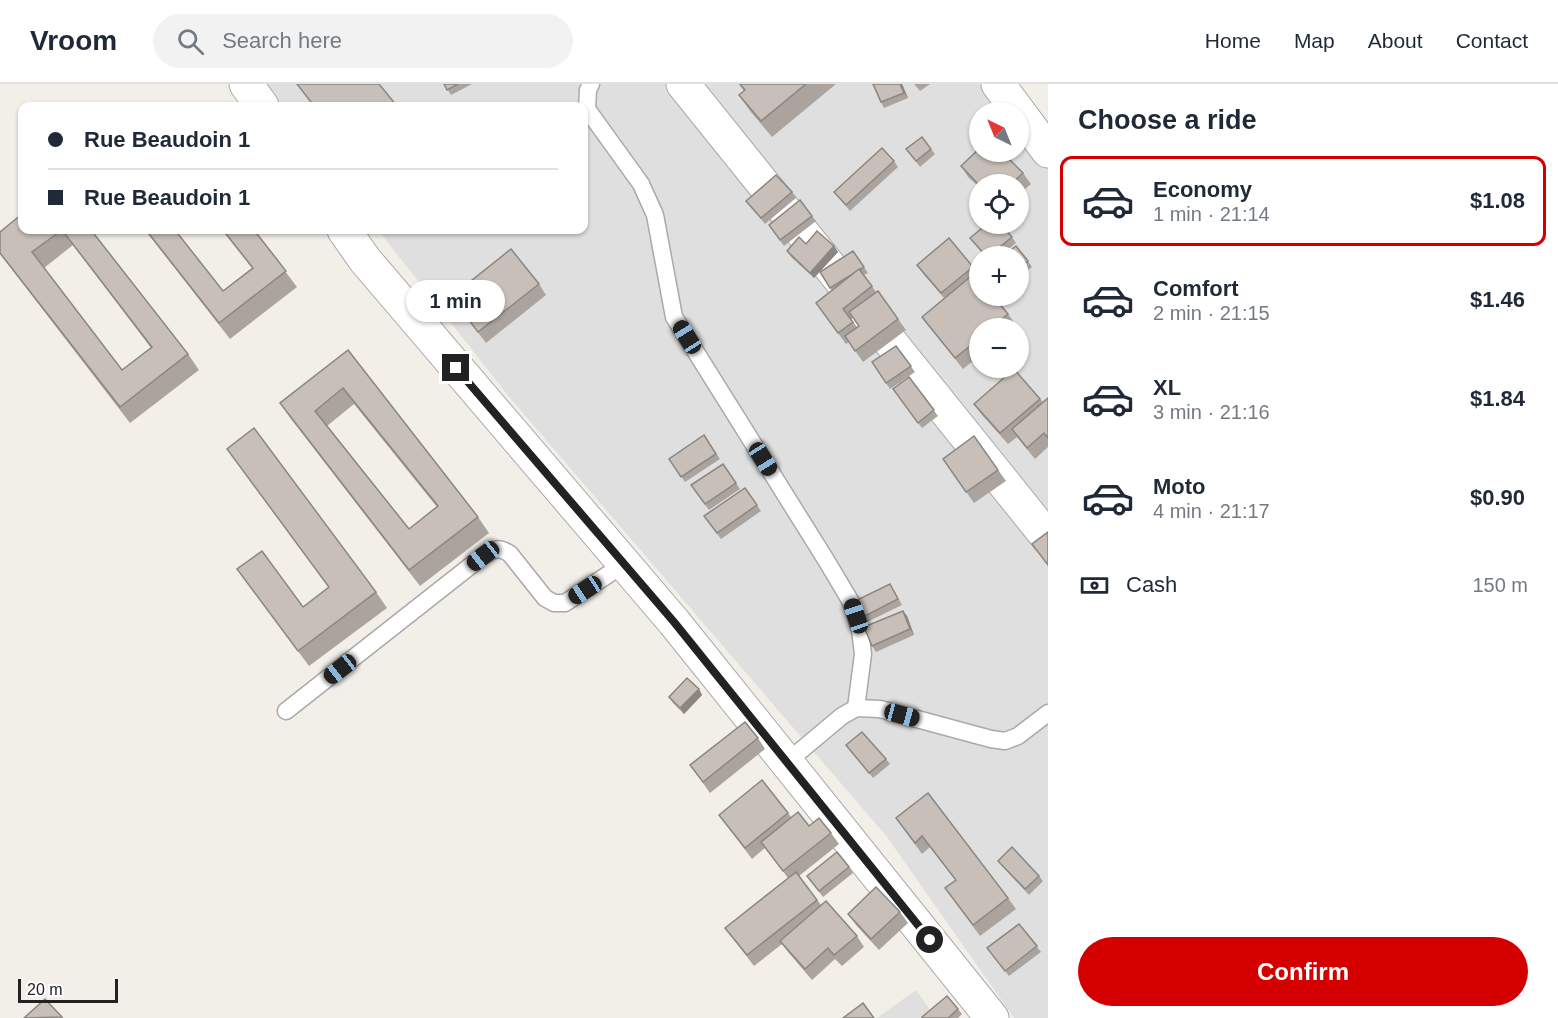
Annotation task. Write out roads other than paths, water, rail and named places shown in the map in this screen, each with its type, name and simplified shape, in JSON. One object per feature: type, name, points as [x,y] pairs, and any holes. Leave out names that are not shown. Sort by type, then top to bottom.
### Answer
[{"type":"street","points":[[246,84],[259,102]]},
{"type":"street","points":[[683,84],[1048,538]]},
{"type":"street","points":[[998,84],[1048,151]]},
{"type":"street","points":[[347,234],[365,260],[674,622],[992,1018]]},
{"type":"lane","points":[[587,102],[591,84]]},
{"type":"lane","points":[[588,110],[641,184],[655,216],[674,316],[851,602],[860,630],[863,654],[856,708]]},
{"type":"lane","points":[[286,711],[483,556],[495,549],[510,554],[545,598],[554,603],[565,603],[624,564]]},
{"type":"lane","points":[[787,762],[842,716],[856,708],[880,709],[1005,741],[1018,736],[1048,713]]}]
